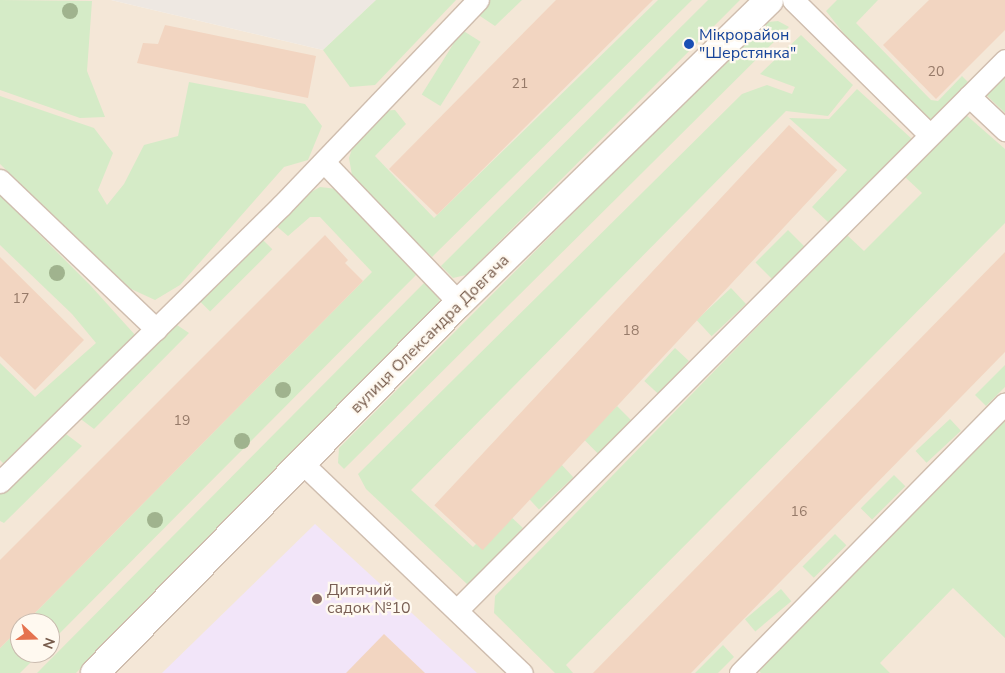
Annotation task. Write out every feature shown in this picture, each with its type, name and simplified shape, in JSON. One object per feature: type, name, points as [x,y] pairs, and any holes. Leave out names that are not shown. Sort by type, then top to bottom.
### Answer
[{"type":"street","name":"вулиця Олександра Довгача","points":[[95,673],[459,303],[769,0]]},
{"type":"lane","points":[[0,482],[324,162],[478,0]]},
{"type":"lane","points":[[793,0],[930,136]]},
{"type":"lane","points":[[458,610],[1005,60]]},
{"type":"lane","points":[[969,96],[1005,130]]},
{"type":"lane","points":[[324,162],[459,303]]},
{"type":"lane","points":[[0,180],[156,329]]},
{"type":"lane","points":[[740,673],[1005,403]]},
{"type":"lane","points":[[302,463],[522,673]]},
{"type":"shaded area","points":[[0,0],[111,0],[323,50],[376,0],[1005,0],[1005,673],[0,673]]},
{"type":"shaded area","points":[[111,0],[376,0],[323,50]]},
{"type":"shaded area","name":"Дитячий садок №10","points":[[315,524],[477,673],[162,673]]},
{"type":"green space","points":[[0,0],[92,1],[87,71],[105,117],[80,118],[0,90]]},
{"type":"green space","points":[[376,0],[456,0],[375,85],[350,87],[323,50]]},
{"type":"green space","points":[[490,0],[522,0],[495,26],[477,14]]},
{"type":"green space","points":[[658,0],[692,0],[432,257],[353,181],[349,158],[358,131],[379,111],[395,110],[406,124],[375,156],[434,218]]},
{"type":"green space","points":[[708,0],[740,0],[466,275],[453,278],[441,266]]},
{"type":"green space","points":[[837,0],[878,0],[856,23],[931,100],[938,101],[962,76],[971,85],[932,122],[845,35],[826,11]]},
{"type":"green space","points":[[778,21],[789,27],[344,469],[338,463],[339,448],[708,78],[768,22]]},
{"type":"green space","points":[[462,30],[481,42],[440,106],[422,94]]},
{"type":"green space","points":[[801,35],[853,85],[828,116],[786,111],[411,490],[473,547],[507,513],[523,528],[468,585],[366,489],[358,474],[742,94],[767,85],[792,94],[795,87],[760,74]]},
{"type":"green space","points":[[1005,72],[1005,113],[984,93]]},
{"type":"green space","points":[[189,82],[305,104],[322,126],[308,160],[284,167],[180,285],[155,300],[129,288],[0,164],[0,96],[94,128],[113,153],[98,190],[107,205],[124,184],[144,145],[178,136]]},
{"type":"green space","points":[[857,89],[912,139],[829,223],[812,207],[847,170],[789,118],[829,119]]},
{"type":"green space","points":[[965,114],[1005,149],[1005,223],[566,665],[573,673],[555,673],[494,613],[495,596],[847,235],[864,251],[922,193],[905,177]]},
{"type":"green space","points":[[320,187],[337,189],[419,272],[60,633],[60,613],[35,613],[372,272],[320,217],[310,217],[288,236],[274,224],[299,199]]},
{"type":"green space","points":[[0,195],[90,285],[136,336],[4,464],[0,460],[0,363],[35,397],[96,343],[72,314],[0,245]]},
{"type":"green space","points":[[788,230],[804,246],[772,279],[755,263]]},
{"type":"green space","points":[[261,238],[272,249],[210,312],[199,300]]},
{"type":"green space","points":[[426,281],[439,296],[440,305],[76,673],[37,673],[47,663],[60,663],[60,650]]},
{"type":"green space","points":[[731,288],[746,304],[712,336],[697,320]]},
{"type":"green space","points":[[174,323],[189,333],[94,429],[78,417]]},
{"type":"green space","points":[[675,348],[689,361],[658,394],[644,381]]},
{"type":"green space","points":[[1005,365],[1005,387],[986,406],[975,395]]},
{"type":"green space","points":[[617,406],[631,420],[598,453],[584,439]]},
{"type":"green space","points":[[1005,415],[1005,638],[953,588],[880,663],[890,673],[761,673],[755,667]]},
{"type":"green space","points":[[950,419],[961,431],[927,463],[916,451]]},
{"type":"green space","points":[[62,431],[82,446],[4,523],[0,521],[0,491]]},
{"type":"green space","points":[[559,462],[573,477],[539,509],[525,494]]},
{"type":"green space","points":[[894,475],[905,486],[872,520],[861,508]]},
{"type":"green space","points":[[835,534],[846,545],[814,578],[802,567]]},
{"type":"green space","points":[[781,589],[791,601],[755,631],[745,619]]},
{"type":"green space","points":[[10,638],[10,663],[30,663],[20,673],[0,673],[0,648]]},
{"type":"green space","points":[[723,645],[734,657],[718,673],[695,673]]},
{"type":"building","points":[[556,0],[653,0],[437,215],[389,169]]},
{"type":"building","points":[[929,0],[1005,0],[1005,30],[936,99],[883,45]]},
{"type":"building","points":[[165,25],[316,56],[308,98],[137,63],[143,43],[158,44]]},
{"type":"building","points":[[789,125],[837,170],[483,550],[434,505]]},
{"type":"building","points":[[325,235],[348,260],[345,263],[363,281],[35,613],[10,613],[10,638],[0,648],[0,560]]},
{"type":"building","points":[[1005,252],[1005,352],[691,673],[593,673]]},
{"type":"building","points":[[0,257],[84,340],[35,390],[0,356]]},
{"type":"building","points":[[384,634],[425,673],[346,673]]},
{"type":"place","name":"Мікрорайон \"Шерстянка\"","points":[[689,44]]},
{"type":"place","name":"Дитячий садок №10","points":[[317,599]]}]
